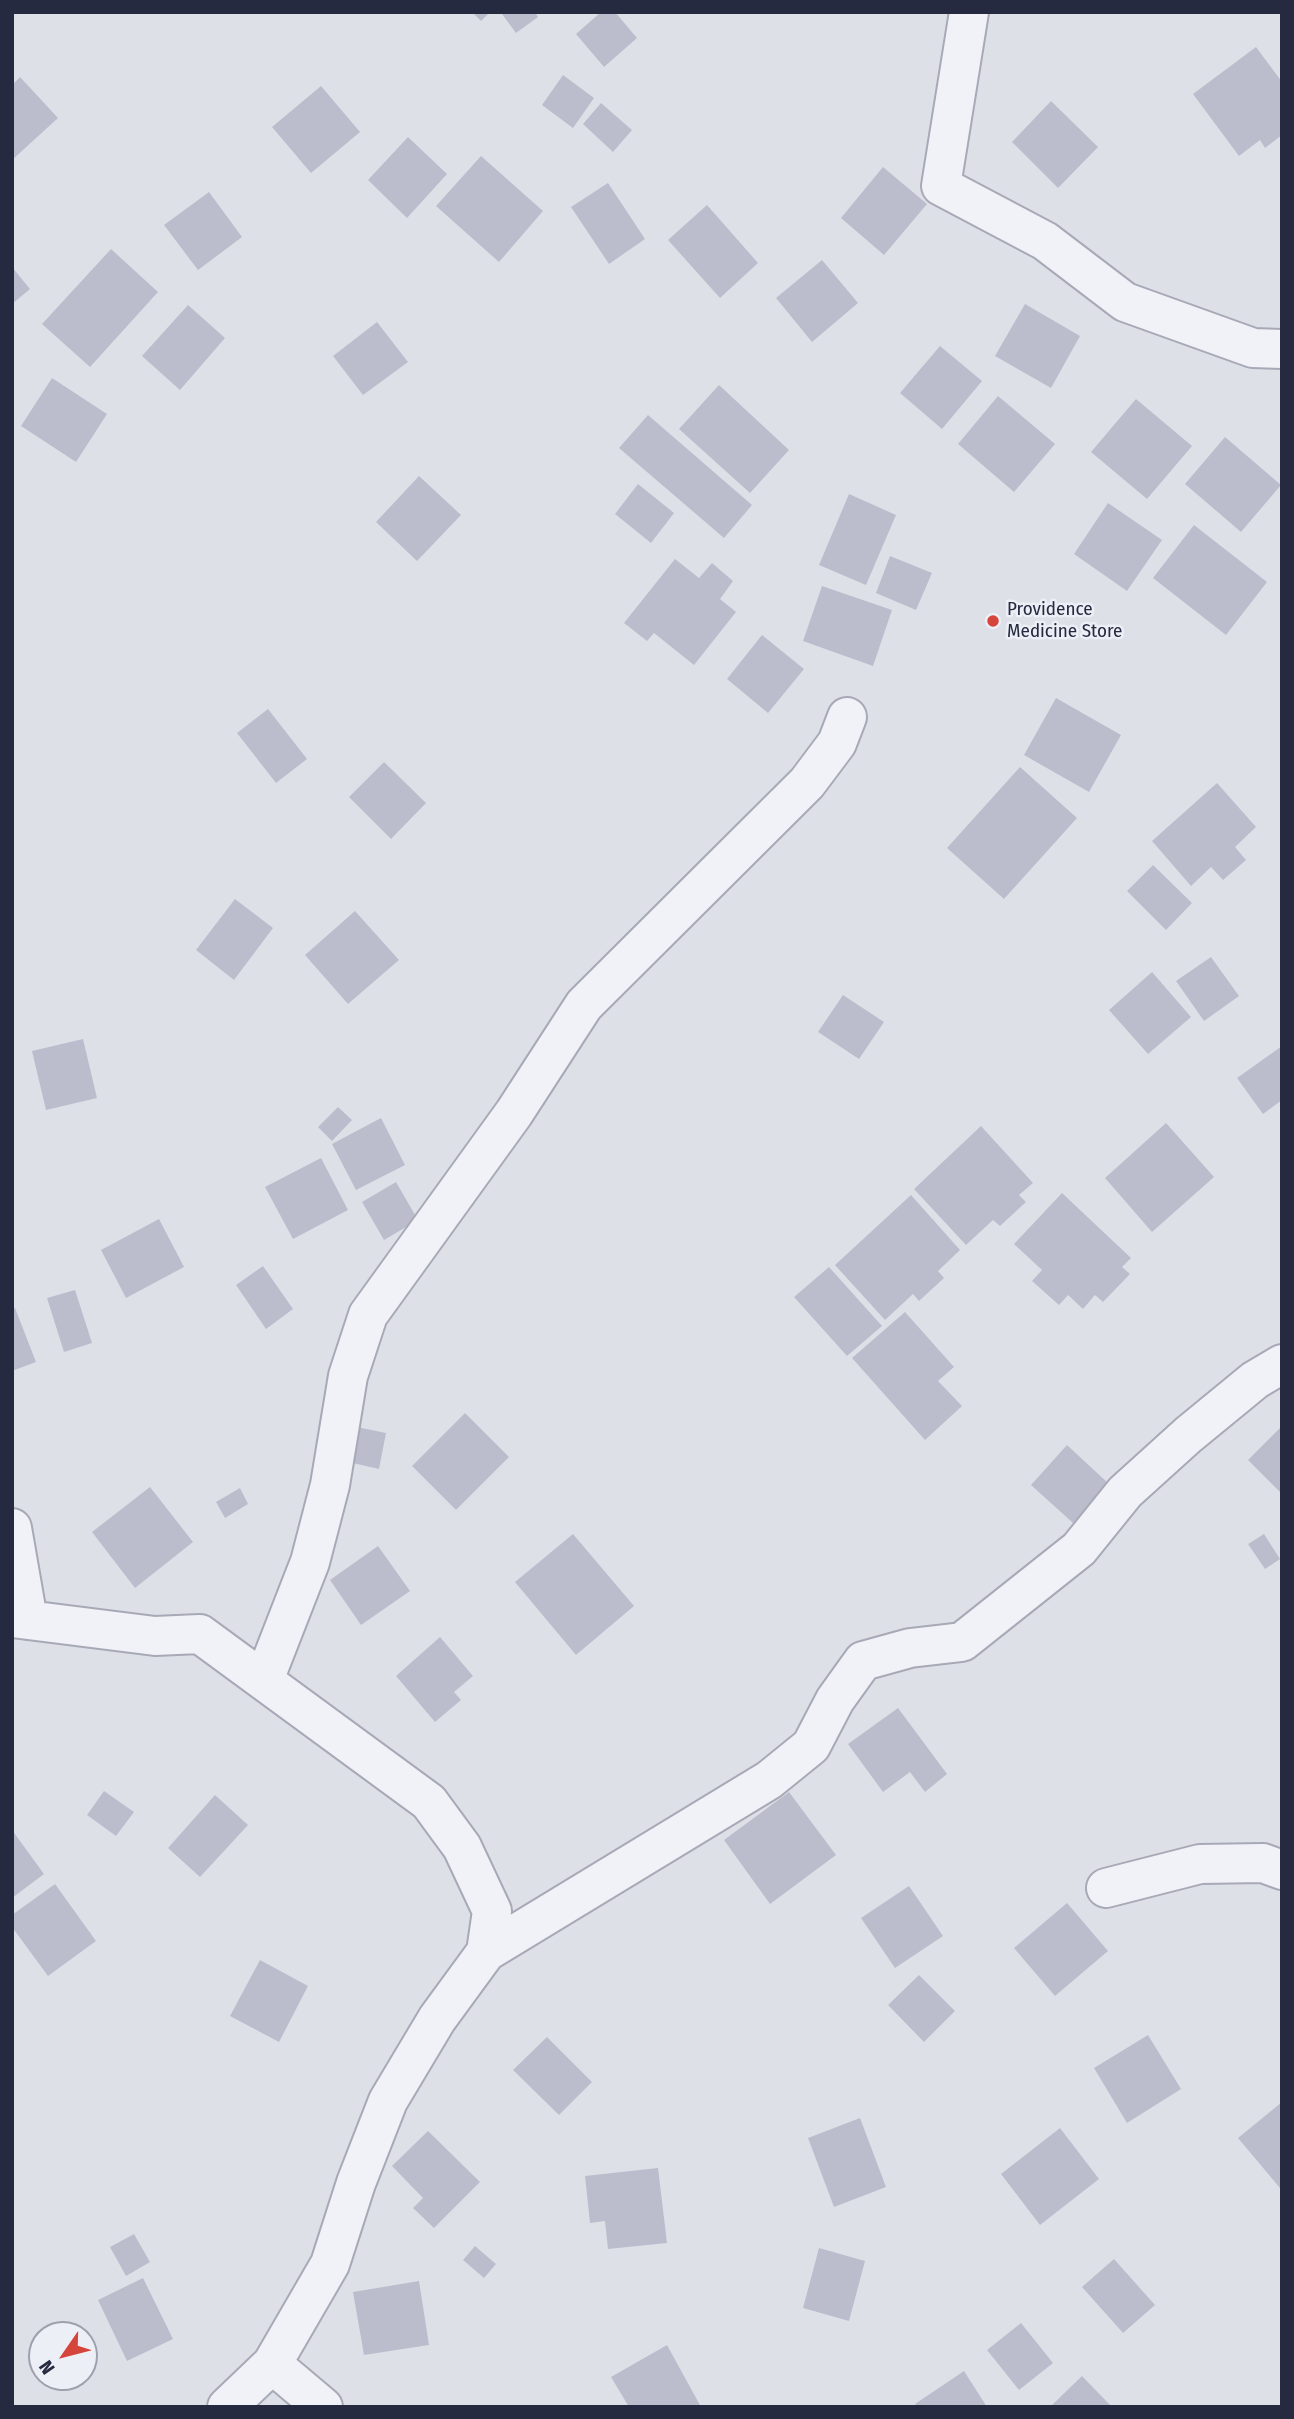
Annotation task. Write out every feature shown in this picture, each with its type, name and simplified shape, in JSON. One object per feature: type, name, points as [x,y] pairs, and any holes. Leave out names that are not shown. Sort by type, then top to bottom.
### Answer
[{"type":"street","points":[[969,12],[941,186],[1045,241],[1125,302],[1253,348],[1282,348]]},
{"type":"street","points":[[264,1680],[310,1562],[330,1485],[348,1376],[368,1315],[513,1113],[584,1005],[807,783],[837,743],[847,717]]},
{"type":"street","points":[[227,2407],[272,2364],[330,2264],[356,2183],[388,2101],[437,2019],[486,1952],[769,1780],[811,1746],[835,1700],[863,1661],[910,1648],[962,1642],[1079,1549],[1125,1492],[1188,1435],[1255,1380],[1282,1364]]},
{"type":"street","points":[[12,1528],[20,1619],[155,1636],[200,1634],[429,1802],[461,1847],[492,1911],[486,1952]]},
{"type":"street","points":[[1106,1888],[1200,1864],[1264,1863],[1282,1870]]},
{"type":"street","points":[[272,2364],[323,2407]]},
{"type":"building","points":[[472,12],[490,12],[481,21]]},
{"type":"building","points":[[535,12],[538,17],[516,33],[502,14]]},
{"type":"building","points":[[601,12],[615,12],[637,38],[604,67],[576,34]]},
{"type":"building","points":[[1256,47],[1282,82],[1282,135],[1265,148],[1260,140],[1239,156],[1193,94]]},
{"type":"building","points":[[563,75],[594,98],[573,128],[542,105]]},
{"type":"building","points":[[20,77],[58,118],[12,160],[12,85]]},
{"type":"building","points":[[321,86],[360,132],[311,173],[272,127]]},
{"type":"building","points":[[1051,101],[1098,147],[1058,188],[1012,142]]},
{"type":"building","points":[[601,103],[632,130],[613,152],[583,124]]},
{"type":"building","points":[[408,137],[447,174],[407,218],[368,180]]},
{"type":"building","points":[[481,156],[543,211],[499,262],[436,206]]},
{"type":"building","points":[[883,167],[927,204],[884,255],[841,218]]},
{"type":"building","points":[[608,183],[645,239],[609,264],[571,207]]},
{"type":"building","points":[[209,192],[242,237],[198,270],[164,225]]},
{"type":"building","points":[[707,205],[758,263],[720,298],[668,240]]},
{"type":"building","points":[[111,249],[158,292],[90,367],[42,324]]},
{"type":"building","points":[[822,260],[858,303],[812,342],[776,298]]},
{"type":"building","points":[[12,267],[30,289],[12,304]]},
{"type":"building","points":[[1025,304],[1080,336],[1051,388],[995,356]]},
{"type":"building","points":[[188,305],[225,338],[180,390],[142,356]]},
{"type":"building","points":[[377,322],[408,362],[363,395],[333,356]]},
{"type":"building","points":[[940,346],[982,381],[942,429],[900,393]]},
{"type":"building","points":[[52,378],[107,414],[76,462],[21,426]]},
{"type":"building","points":[[719,385],[789,450],[750,493],[679,429]]},
{"type":"building","points":[[998,396],[1055,444],[1014,492],[958,444]]},
{"type":"building","points":[[1136,399],[1192,446],[1147,499],[1091,452]]},
{"type":"building","points":[[648,415],[752,505],[724,538],[619,448]]},
{"type":"building","points":[[1225,437],[1281,485],[1241,532],[1185,484]]},
{"type":"building","points":[[419,476],[461,515],[417,561],[376,522]]},
{"type":"building","points":[[638,484],[674,513],[651,543],[615,514]]},
{"type":"building","points":[[849,494],[896,515],[866,585],[819,565]]},
{"type":"building","points":[[1108,503],[1162,540],[1127,591],[1074,554]]},
{"type":"building","points":[[1194,525],[1267,582],[1226,635],[1153,578]]},
{"type":"building","points":[[890,556],[932,573],[916,610],[876,593]]},
{"type":"building","points":[[675,559],[699,578],[712,563],[733,581],[720,599],[736,612],[694,665],[654,633],[647,641],[624,623]]},
{"type":"building","points":[[822,586],[892,610],[873,666],[803,641]]},
{"type":"building","points":[[762,635],[804,669],[768,713],[727,679]]},
{"type":"building","points":[[1056,698],[1121,735],[1089,792],[1024,755]]},
{"type":"building","points":[[268,709],[307,759],[276,783],[237,733]]},
{"type":"building","points":[[384,762],[426,803],[391,839],[349,797]]},
{"type":"building","points":[[1020,767],[1077,818],[1004,899],[947,848]]},
{"type":"building","points":[[1217,783],[1256,827],[1235,847],[1246,860],[1223,880],[1211,867],[1191,886],[1152,841]]},
{"type":"building","points":[[1153,865],[1192,903],[1166,930],[1127,891]]},
{"type":"building","points":[[235,899],[273,928],[234,980],[196,950]]},
{"type":"building","points":[[355,911],[399,960],[348,1004],[305,955]]},
{"type":"building","points":[[1211,957],[1239,996],[1204,1021],[1176,981]]},
{"type":"building","points":[[1152,972],[1191,1017],[1148,1054],[1109,1010]]},
{"type":"building","points":[[843,995],[884,1022],[859,1059],[818,1032]]},
{"type":"building","points":[[83,1039],[97,1098],[46,1110],[32,1051]]},
{"type":"building","points":[[1282,1046],[1282,1100],[1263,1114],[1237,1078]]},
{"type":"building","points":[[338,1107],[352,1120],[332,1141],[318,1127]]},
{"type":"building","points":[[381,1118],[405,1165],[356,1190],[332,1144]]},
{"type":"building","points":[[1166,1123],[1214,1177],[1152,1232],[1105,1178]]},
{"type":"building","points":[[981,1126],[1033,1183],[1019,1195],[1026,1202],[1000,1226],[993,1220],[966,1245],[914,1189]]},
{"type":"building","points":[[321,1158],[348,1210],[293,1239],[265,1187]]},
{"type":"building","points":[[396,1182],[418,1220],[384,1240],[362,1202]]},
{"type":"building","points":[[1062,1193],[1131,1258],[1122,1267],[1130,1274],[1103,1302],[1095,1295],[1083,1309],[1068,1295],[1059,1305],[1032,1281],[1042,1270],[1014,1244]]},
{"type":"building","points":[[911,1195],[960,1250],[938,1271],[944,1278],[919,1301],[913,1294],[885,1320],[835,1265]]},
{"type":"building","points":[[159,1219],[184,1267],[126,1298],[101,1250]]},
{"type":"building","points":[[263,1266],[293,1309],[266,1329],[236,1285]]},
{"type":"building","points":[[829,1267],[882,1326],[847,1356],[794,1297]]},
{"type":"building","points":[[75,1290],[92,1343],[64,1352],[47,1298]]},
{"type":"building","points":[[15,1308],[36,1362],[12,1371],[12,1310]]},
{"type":"building","points":[[905,1312],[954,1367],[938,1381],[962,1406],[925,1440],[852,1358]]},
{"type":"building","points":[[465,1413],[509,1457],[456,1510],[412,1466]]},
{"type":"building","points":[[352,1426],[386,1433],[379,1469],[344,1461]]},
{"type":"building","points":[[1282,1426],[1282,1494],[1248,1460]]},
{"type":"building","points":[[1067,1445],[1109,1484],[1073,1523],[1031,1485]]},
{"type":"building","points":[[150,1487],[193,1542],[135,1588],[92,1532]]},
{"type":"building","points":[[240,1488],[248,1504],[225,1518],[216,1502]]},
{"type":"building","points":[[573,1534],[634,1606],[576,1655],[515,1582]]},
{"type":"building","points":[[1264,1534],[1280,1559],[1265,1569],[1248,1544]]},
{"type":"building","points":[[378,1546],[410,1591],[361,1625],[330,1580]]},
{"type":"building","points":[[440,1637],[473,1676],[454,1692],[461,1700],[435,1722],[396,1676]]},
{"type":"building","points":[[898,1708],[947,1774],[925,1792],[910,1772],[883,1792],[848,1744]]},
{"type":"building","points":[[104,1791],[134,1812],[116,1836],[87,1815]]},
{"type":"building","points":[[789,1792],[836,1855],[770,1904],[724,1840]]},
{"type":"building","points":[[215,1795],[248,1825],[200,1877],[168,1848]]},
{"type":"building","points":[[12,1830],[44,1874],[12,1898]]},
{"type":"building","points":[[55,1884],[96,1941],[48,1976],[12,1927],[12,1915]]},
{"type":"building","points":[[909,1886],[943,1936],[895,1968],[861,1918]]},
{"type":"building","points":[[1067,1903],[1108,1951],[1055,1996],[1014,1948]]},
{"type":"building","points":[[260,1960],[308,1986],[279,2042],[230,2016]]},
{"type":"building","points":[[919,1975],[955,2011],[924,2042],[888,2005]]},
{"type":"building","points":[[1148,2035],[1181,2089],[1127,2123],[1094,2068]]},
{"type":"building","points":[[547,2037],[592,2082],[559,2115],[513,2070]]},
{"type":"building","points":[[1282,2102],[1282,2186],[1280,2188],[1238,2138]]},
{"type":"building","points":[[860,2118],[886,2187],[834,2207],[808,2138]]},
{"type":"building","points":[[1060,2128],[1099,2179],[1040,2225],[1001,2174]]},
{"type":"building","points":[[428,2131],[480,2182],[434,2228],[413,2208],[423,2198],[392,2166]]},
{"type":"building","points":[[658,2168],[667,2243],[608,2249],[605,2221],[590,2223],[585,2176]]},
{"type":"building","points":[[134,2234],[150,2262],[126,2276],[110,2247]]},
{"type":"building","points":[[475,2246],[496,2264],[484,2278],[463,2260]]},
{"type":"building","points":[[819,2248],[865,2261],[849,2321],[803,2308]]},
{"type":"building","points":[[1114,2259],[1155,2305],[1123,2333],[1082,2287]]},
{"type":"building","points":[[143,2278],[173,2339],[127,2361],[98,2300]]},
{"type":"building","points":[[419,2281],[429,2345],[364,2355],[353,2292]]},
{"type":"building","points":[[1021,2323],[1053,2363],[1019,2390],[987,2350]]},
{"type":"building","points":[[667,2345],[701,2407],[629,2407],[611,2377]]},
{"type":"building","points":[[964,2371],[987,2407],[917,2407],[915,2404]]},
{"type":"building","points":[[1082,2376],[1112,2407],[1050,2407]]},
{"type":"place","name":"Providence Medicine Store","points":[[993,621]]}]
